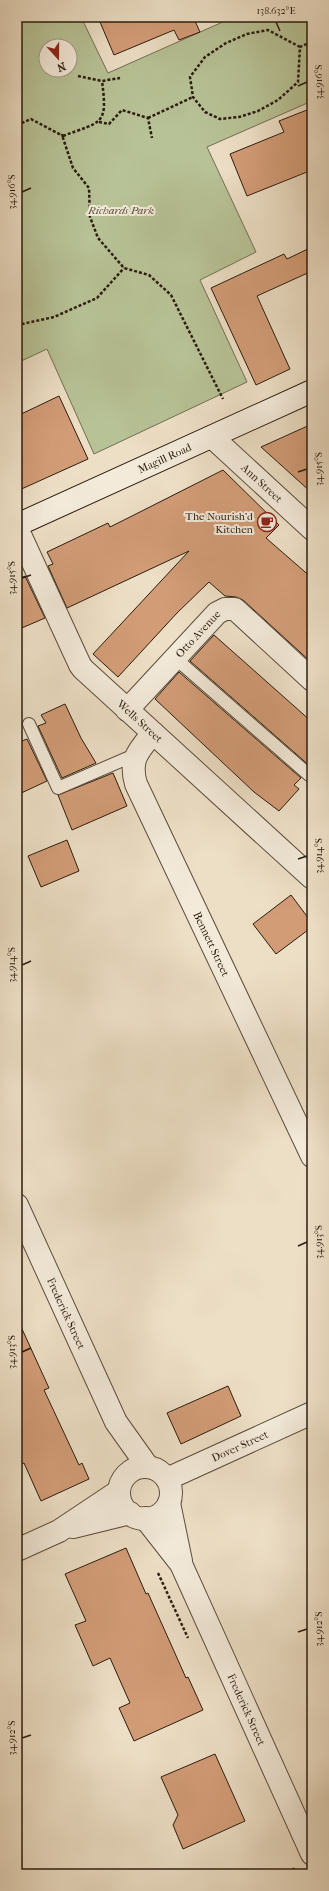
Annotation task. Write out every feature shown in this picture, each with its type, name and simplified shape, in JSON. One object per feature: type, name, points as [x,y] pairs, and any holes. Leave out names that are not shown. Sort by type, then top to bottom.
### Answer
[{"type":"street","name":"Magill Road","points":[[17,526],[312,391]]},
{"type":"street","name":"Ann Street","points":[[212,437],[312,529]]},
{"type":"street","name":"Wells Street","points":[[17,526],[80,665],[127,710],[312,878]]},
{"type":"street","name":"Otto Avenue","points":[[127,710],[217,613],[225,609],[235,609],[312,680]]},
{"type":"street","name":"Bennett Street","points":[[153,733],[137,754],[133,768],[136,784],[312,1156]]},
{"type":"street","name":"Frederick Street","points":[[17,1205],[116,1422],[148,1468]]},
{"type":"street","name":"Dover Street","points":[[167,1479],[312,1413]]},
{"type":"street","name":"Frederick Street","points":[[116,1422],[123,1483]]},
{"type":"street","points":[[17,1550],[59,1531],[123,1483],[136,1468],[156,1469],[164,1474],[171,1488],[169,1503],[163,1512],[154,1517],[138,1516],[59,1531]]},
{"type":"street","points":[[123,1483],[121,1502],[138,1516]]},
{"type":"street","name":"Frederick Street","points":[[169,1503],[181,1564],[312,1854]]},
{"type":"street","name":"Frederick Street","points":[[138,1516],[181,1564]]},
{"type":"lane","points":[[175,658],[309,775]]},
{"type":"lane","points":[[29,724],[58,788],[137,754]]},
{"type":"path","points":[[268,30],[300,47],[298,82],[278,100],[258,111],[239,117],[220,119],[205,112],[193,97],[190,77],[205,57],[226,43],[247,34],[268,30]]},
{"type":"path","points":[[300,47],[311,42]]},
{"type":"path","points":[[78,76],[102,81],[120,78]]},
{"type":"path","points":[[99,122],[104,114],[105,101],[102,81]]},
{"type":"path","points":[[17,125],[31,120],[63,136],[99,122],[109,124],[122,110],[148,118],[193,97]]},
{"type":"path","points":[[148,118],[152,138]]},
{"type":"path","points":[[63,136],[62,135],[73,168],[89,188],[90,217],[98,238],[124,268],[150,275],[171,295],[223,399]]},
{"type":"path","points":[[17,322],[22,324],[54,317],[97,298],[124,268]]},
{"type":"path","points":[[157,1570],[190,1642]]},
{"type":"path","points":[[293,1867],[296,1874]]},
{"type":"green space","name":"Richards Park","points":[[17,17],[81,17],[108,73],[234,17],[312,17],[312,101],[207,147],[256,252],[200,280],[247,382],[94,454],[47,349],[17,363]]},
{"type":"building","points":[[112,17],[205,17],[195,21],[200,32],[179,40],[174,30],[114,55],[100,22]]},
{"type":"building","points":[[312,108],[312,170],[247,196],[230,154],[284,132],[279,121]]},
{"type":"building","points":[[312,247],[312,271],[257,296],[290,369],[256,385],[211,288],[284,254],[287,259]]},
{"type":"building","points":[[59,396],[88,459],[17,491],[17,416]]},
{"type":"building","points":[[312,424],[312,493],[261,447]]},
{"type":"building","points":[[223,470],[279,525],[266,538],[312,578],[312,663],[243,600],[236,597],[225,596],[209,582],[177,613],[118,677],[93,654],[189,551],[67,608],[48,566],[53,564],[47,552],[108,523],[110,527]]},
{"type":"building","points":[[25,576],[45,618],[17,630],[17,580]]},
{"type":"building","points":[[214,635],[312,722],[311,767],[190,661]]},
{"type":"building","points":[[179,672],[301,778],[294,785],[299,789],[279,811],[254,792],[155,699]]},
{"type":"building","points":[[65,704],[81,738],[96,763],[62,778],[38,726],[46,723],[41,715]]},
{"type":"building","points":[[27,739],[47,781],[17,795],[17,743]]},
{"type":"building","points":[[113,773],[127,806],[72,830],[58,795]]},
{"type":"building","points":[[67,840],[79,871],[41,887],[28,856]]},
{"type":"building","points":[[291,895],[312,923],[312,927],[276,954],[253,924]]},
{"type":"building","points":[[17,1318],[49,1388],[44,1390],[79,1465],[82,1463],[89,1479],[41,1501],[24,1463],[17,1467]]},
{"type":"building","points":[[228,1386],[241,1416],[181,1444],[167,1413]]},
{"type":"building","points":[[126,1548],[146,1594],[148,1593],[186,1678],[188,1677],[203,1710],[134,1741],[119,1708],[130,1703],[110,1658],[93,1666],[75,1625],[86,1621],[65,1574]]},
{"type":"building","points":[[215,1754],[245,1821],[183,1849],[173,1825],[178,1815],[161,1777]]},
{"type":"place","name":"The Nourish'd Kitchen","points":[[267,522]]}]
